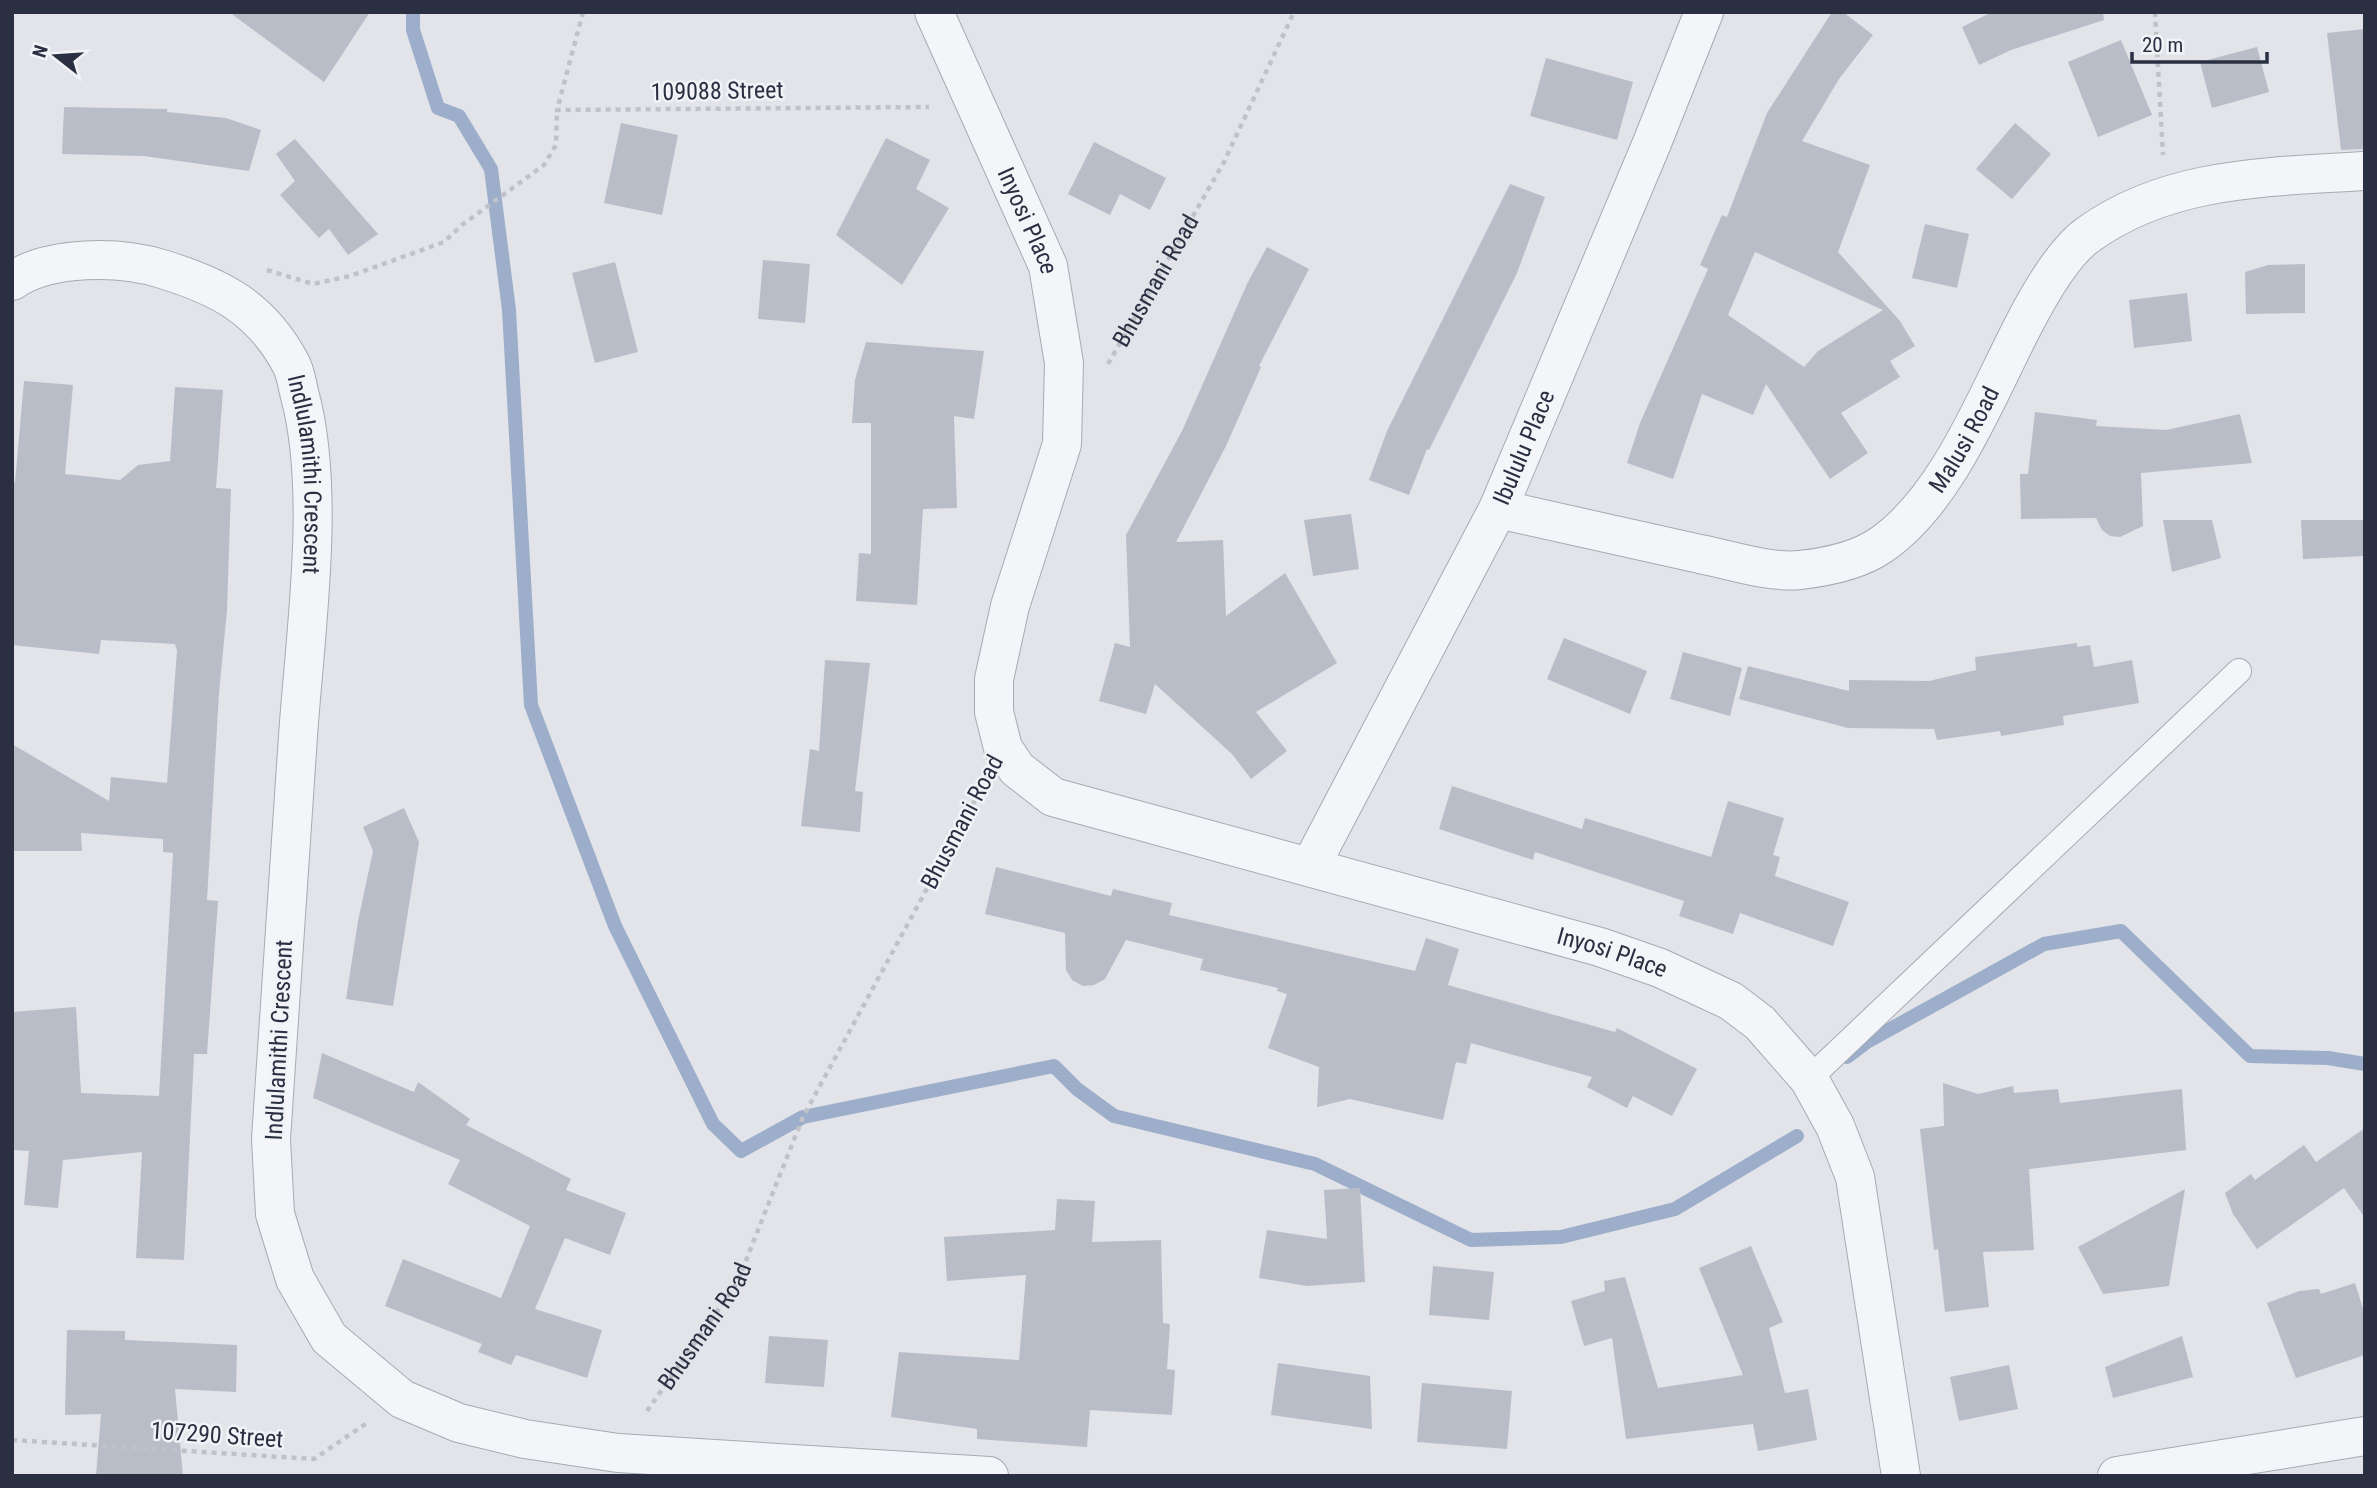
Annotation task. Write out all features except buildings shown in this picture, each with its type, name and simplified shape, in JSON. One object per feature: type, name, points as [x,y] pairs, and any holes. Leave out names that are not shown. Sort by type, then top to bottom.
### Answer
[{"type":"street","name":"Inyosi Place","points":[[934,12],[979,106],[1048,266],[1064,363],[1062,444]]},
{"type":"street","name":"Ibululu Place","points":[[1310,867],[1498,509],[1652,143],[1704,12]]},
{"type":"street","name":"Malusi Road","points":[[1498,509],[1751,565],[1797,571],[1842,564],[1880,546],[1915,514],[1952,462],[2043,288],[2086,235],[2136,206],[2174,192],[2243,178],[2365,171]]},
{"type":"street","name":"Indlulamithi Crescent","points":[[12,281],[47,266],[79,259],[153,266],[201,281],[242,304],[266,324],[293,366],[309,429],[311,548],[271,1139],[275,1214],[295,1279],[329,1338],[402,1399],[459,1423],[525,1439],[618,1453],[989,1476]]},
{"type":"street","name":"Bhusmani Road","points":[[1003,748],[994,712],[994,679],[1010,606],[1062,444]]},
{"type":"street","name":"Inyosi Place","points":[[1003,748],[1017,769],[1053,797],[1600,947],[1660,968],[1731,1001],[1760,1023],[1810,1079],[1835,1126],[1855,1177],[1902,1476]]},
{"type":"street","points":[[2117,1476],[2365,1436]]},
{"type":"lane","points":[[1810,1079],[2239,671]]},
{"type":"path","points":[[242,304],[266,269],[313,284],[350,276],[444,242],[462,225],[544,165],[556,145],[557,110],[583,12]]},
{"type":"path","name":"Bhusmani Road","points":[[1103,373],[1224,162],[1294,12]]},
{"type":"path","points":[[2155,12],[2164,173],[2174,192]]},
{"type":"path","name":"109088 Street","points":[[557,110],[979,106]]},
{"type":"path","name":"Bhusmani Road","points":[[618,1453],[737,1283],[803,1117],[1003,748]]},
{"type":"path","name":"107290 Street","points":[[12,1440],[314,1459],[402,1399]]},
{"type":"waterway","points":[[413,12],[413,30],[438,108],[459,116],[491,169],[509,310],[531,705],[615,926],[713,1124],[741,1151],[803,1117],[1054,1066],[1077,1089],[1114,1116],[1315,1164],[1471,1240],[1561,1237],[1675,1209],[1797,1136]]},
{"type":"waterway","points":[[1847,1057],[1867,1042],[2044,944],[2121,931],[2250,1056],[2328,1058],[2365,1064]]}]
